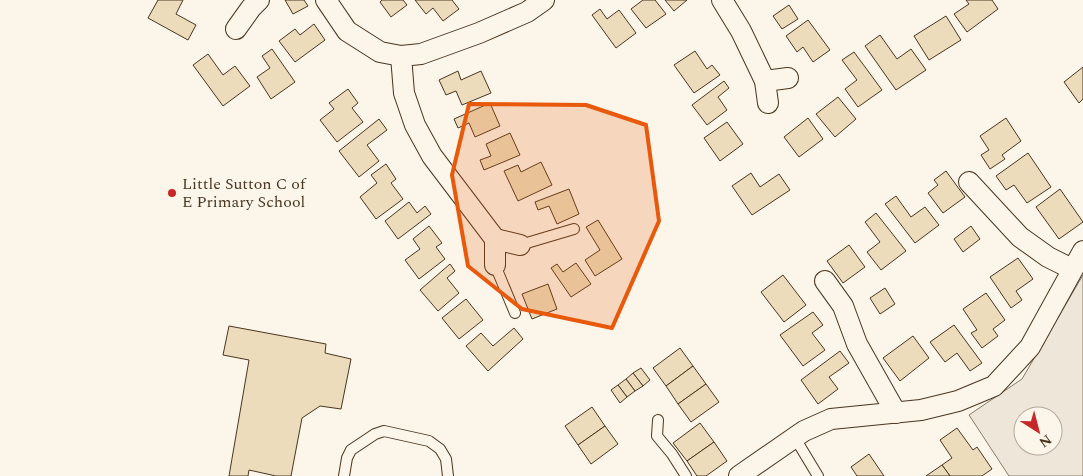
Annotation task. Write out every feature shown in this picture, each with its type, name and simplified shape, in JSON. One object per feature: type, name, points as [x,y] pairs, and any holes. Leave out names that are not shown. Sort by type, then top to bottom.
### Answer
[{"type":"street","points":[[326,0],[347,31],[380,52],[401,56],[421,54],[471,36],[527,12],[544,0]]},
{"type":"street","points":[[722,0],[765,81],[768,102]]},
{"type":"street","points":[[236,29],[249,3]]},
{"type":"street","points":[[401,56],[404,93],[415,125],[432,156],[495,239],[495,265]]},
{"type":"street","points":[[765,81],[788,78]]},
{"type":"street","points":[[739,476],[804,432],[831,419],[921,410],[958,401],[994,386],[1030,347],[1078,259],[1048,257],[1020,237],[969,182]]},
{"type":"street","points":[[495,239],[520,245]]},
{"type":"street","points":[[825,281],[843,306],[857,344],[896,412]]},
{"type":"lane","points":[[520,245],[574,228]]},
{"type":"lane","points":[[495,265],[515,313]]},
{"type":"lane","points":[[658,420],[657,436],[672,454],[686,476]]},
{"type":"lane","points":[[344,476],[347,458],[351,450],[374,434],[384,431],[429,441],[440,449],[446,459],[448,476]]},
{"type":"lane","points":[[795,438],[818,476]]},
{"type":"highlighted area","points":[[469,104],[586,105],[646,125],[659,221],[612,328],[522,309],[468,266],[452,175]]},
{"type":"shaded area","points":[[1083,275],[1083,476],[1009,476],[969,415],[1022,379]]},
{"type":"building","points":[[158,0],[183,0],[176,14],[196,25],[188,40],[148,18]]},
{"type":"building","points":[[285,0],[304,0],[308,6],[293,14]]},
{"type":"building","points":[[382,0],[403,0],[407,5],[391,17],[380,2]]},
{"type":"building","points":[[415,0],[452,0],[459,9],[443,21],[433,8],[426,14]]},
{"type":"building","points":[[643,0],[655,0],[666,14],[646,28],[631,9]]},
{"type":"building","points":[[665,0],[687,0],[674,11]]},
{"type":"building","points":[[966,0],[992,0],[998,9],[967,32],[954,14],[969,4]]},
{"type":"building","points":[[789,5],[798,19],[782,29],[773,16]]},
{"type":"building","points":[[600,9],[607,19],[619,10],[636,33],[616,48],[592,15]]},
{"type":"building","points":[[946,16],[961,40],[929,60],[914,36]]},
{"type":"building","points":[[808,20],[830,50],[813,62],[803,47],[797,52],[786,36]]},
{"type":"building","points":[[314,24],[325,40],[295,62],[279,41],[295,29],[300,35]]},
{"type":"building","points":[[880,35],[897,59],[911,49],[926,70],[896,90],[865,46]]},
{"type":"building","points":[[272,49],[295,82],[271,99],[257,77],[270,68],[262,56]]},
{"type":"building","points":[[695,51],[707,69],[712,65],[720,75],[694,93],[674,65]]},
{"type":"building","points":[[854,52],[882,90],[858,107],[845,89],[857,80],[842,60]]},
{"type":"building","points":[[208,54],[223,75],[235,66],[250,86],[223,106],[193,65]]},
{"type":"building","points":[[1083,67],[1083,99],[1079,103],[1064,82]]},
{"type":"building","points":[[458,71],[461,80],[481,71],[491,93],[462,105],[456,91],[446,95],[439,80]]},
{"type":"building","points":[[724,81],[729,88],[718,97],[727,110],[707,125],[692,105]]},
{"type":"building","points":[[348,89],[358,103],[352,108],[363,122],[337,142],[320,120],[334,109],[329,103]]},
{"type":"building","points":[[838,97],[856,119],[835,137],[816,114]]},
{"type":"building","points":[[490,103],[500,126],[475,137],[469,123],[458,128],[454,119]]},
{"type":"building","points":[[808,118],[823,139],[799,157],[784,137]]},
{"type":"building","points":[[1006,118],[1021,141],[1002,155],[1005,159],[990,169],[981,155],[989,150],[980,136]]},
{"type":"building","points":[[379,119],[387,130],[367,145],[379,161],[359,177],[339,151]]},
{"type":"building","points":[[727,122],[743,144],[720,161],[704,138]]},
{"type":"building","points":[[510,133],[520,155],[484,170],[480,160],[491,156],[486,144]]},
{"type":"building","points":[[1028,153],[1051,187],[1027,203],[1014,185],[1006,190],[996,176]]},
{"type":"building","points":[[541,162],[552,185],[518,201],[504,171],[518,165],[521,172]]},
{"type":"building","points":[[386,164],[396,179],[391,183],[403,199],[376,219],[360,197],[377,183],[371,175]]},
{"type":"building","points":[[946,171],[965,197],[943,213],[928,193],[938,185],[934,180]]},
{"type":"building","points":[[751,173],[760,187],[779,174],[790,190],[752,215],[732,186]]},
{"type":"building","points":[[569,189],[579,214],[557,224],[549,206],[538,210],[535,202]]},
{"type":"building","points":[[1060,189],[1083,222],[1059,239],[1036,207]]},
{"type":"building","points":[[896,196],[911,217],[925,207],[939,225],[915,243],[885,204]]},
{"type":"building","points":[[409,202],[417,213],[425,206],[431,214],[398,239],[385,221]]},
{"type":"building","points":[[876,213],[906,251],[881,270],[867,252],[880,242],[865,222]]},
{"type":"building","points":[[598,220],[622,259],[595,276],[585,260],[600,250],[586,227]]},
{"type":"building","points":[[429,226],[442,243],[436,247],[445,259],[419,279],[405,260],[420,249],[413,239]]},
{"type":"building","points":[[971,226],[980,239],[963,252],[954,239]]},
{"type":"building","points":[[849,245],[865,267],[843,283],[827,261]]},
{"type":"building","points":[[1018,258],[1033,279],[1016,291],[1022,300],[1011,308],[990,277]]},
{"type":"building","points":[[576,263],[591,284],[571,297],[551,268],[557,264],[563,272]]},
{"type":"building","points":[[450,264],[455,271],[447,278],[459,293],[438,311],[420,290]]},
{"type":"building","points":[[783,275],[806,305],[784,322],[761,292]]},
{"type":"building","points":[[548,284],[557,309],[532,319],[522,294]]},
{"type":"building","points":[[885,288],[895,304],[880,314],[870,298]]},
{"type":"building","points":[[986,293],[1005,320],[993,329],[998,336],[982,348],[971,333],[977,330],[963,309]]},
{"type":"building","points":[[466,299],[483,320],[459,339],[442,318]]},
{"type":"building","points":[[813,312],[823,325],[812,333],[825,350],[803,366],[780,335]]},
{"type":"building","points":[[954,325],[982,363],[970,371],[957,353],[945,362],[930,342]]},
{"type":"building","points":[[229,326],[326,344],[325,353],[351,359],[341,409],[320,406],[302,418],[291,476],[276,476],[249,470],[248,476],[229,476],[249,360],[223,355]]},
{"type":"building","points":[[514,328],[523,339],[488,371],[466,346],[481,333],[493,346]]},
{"type":"building","points":[[913,336],[929,358],[900,381],[883,358]]},
{"type":"building","points":[[680,348],[693,366],[666,386],[653,368]]},
{"type":"building","points":[[840,351],[849,363],[829,377],[838,389],[818,404],[801,380]]},
{"type":"building","points":[[693,366],[706,384],[678,404],[666,386]]},
{"type":"building","points":[[641,368],[650,380],[643,386],[633,373]]},
{"type":"building","points":[[633,373],[643,386],[635,391],[626,379]]},
{"type":"building","points":[[626,379],[635,391],[627,397],[618,385]]},
{"type":"building","points":[[706,384],[719,402],[691,422],[678,404]]},
{"type":"building","points":[[618,385],[627,397],[620,403],[611,390]]},
{"type":"building","points":[[592,407],[605,426],[578,445],[565,426]]},
{"type":"building","points":[[700,423],[714,442],[687,461],[673,443]]},
{"type":"building","points":[[605,426],[618,444],[591,464],[578,445]]},
{"type":"building","points":[[957,428],[973,450],[977,447],[992,469],[982,476],[950,476],[942,465],[952,458],[940,440]]},
{"type":"building","points":[[714,442],[727,461],[706,476],[697,476],[687,461]]},
{"type":"building","points":[[869,454],[884,476],[857,476],[851,467]]},
{"type":"building","points":[[942,465],[950,476],[926,476]]},
{"type":"place","name":"Little Sutton C of E Primary School","points":[[172,193]]}]
